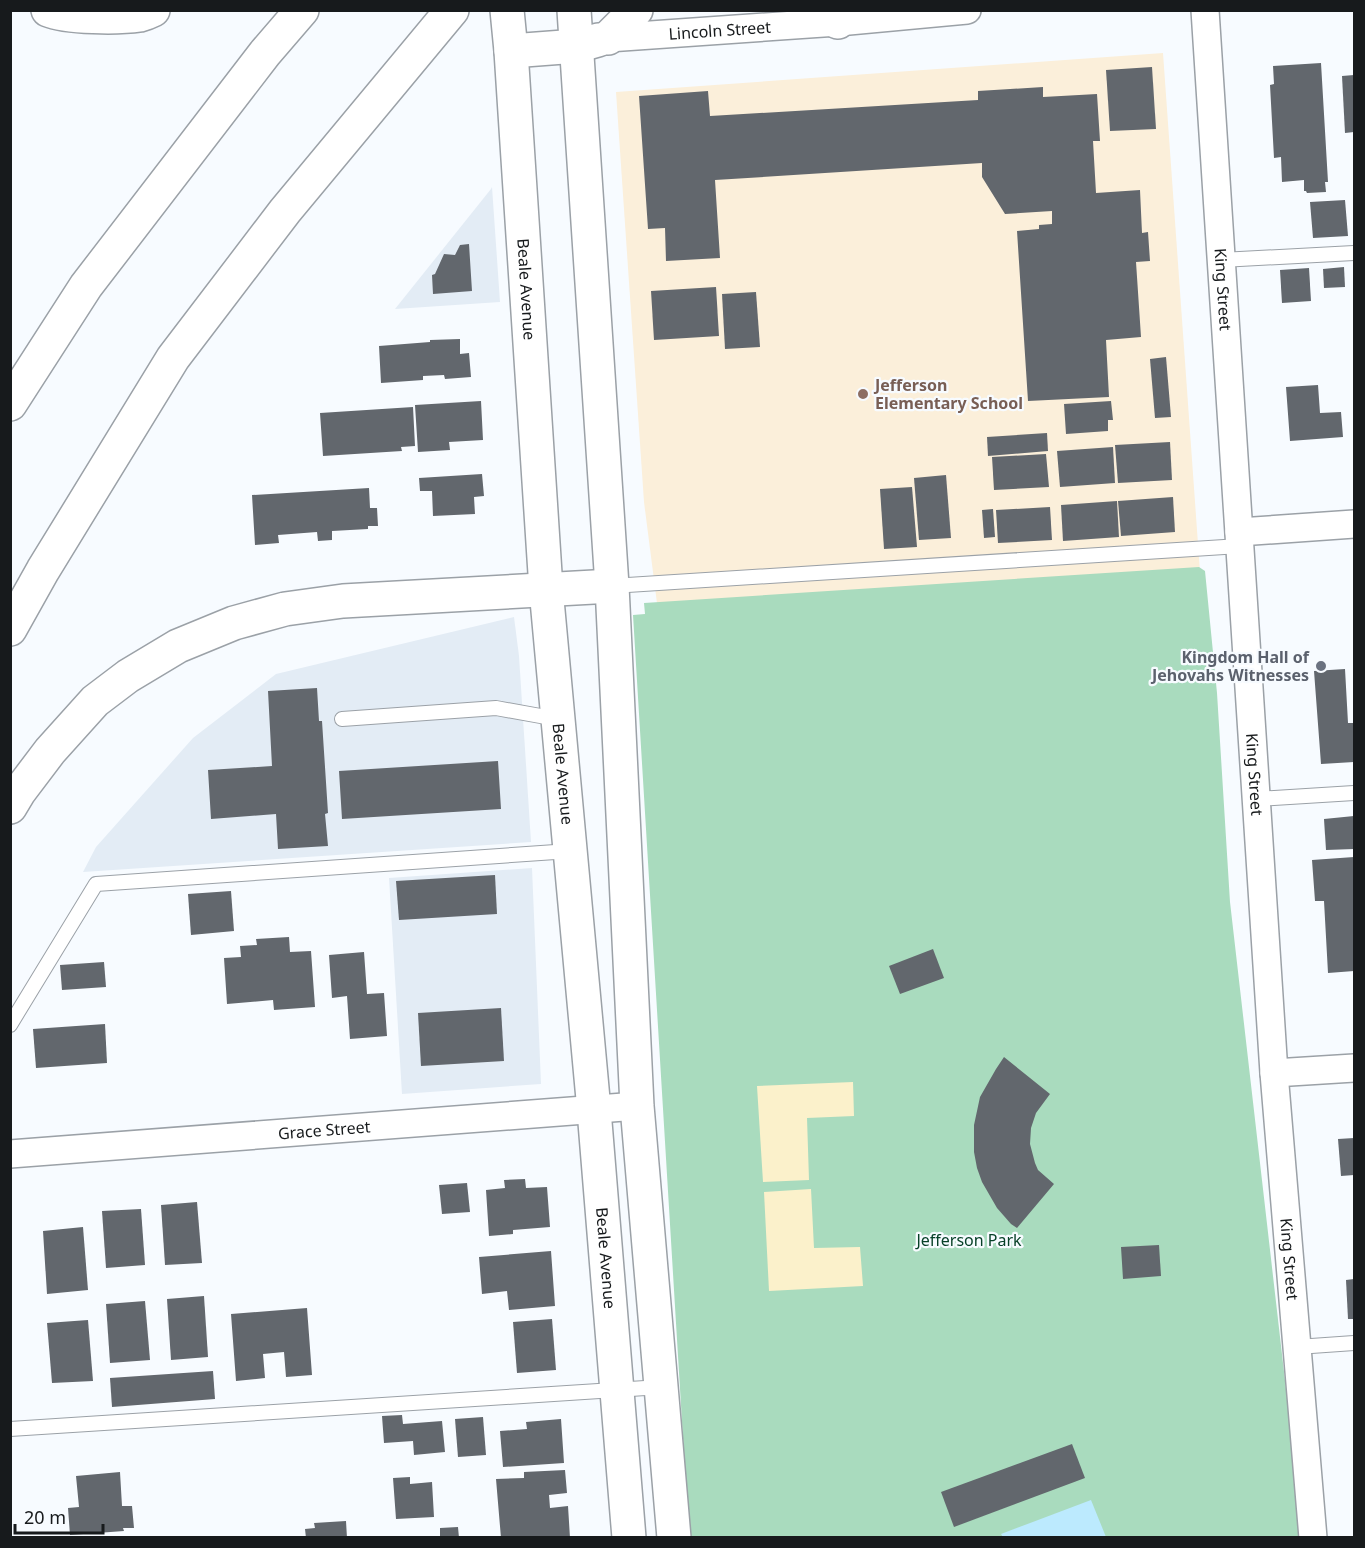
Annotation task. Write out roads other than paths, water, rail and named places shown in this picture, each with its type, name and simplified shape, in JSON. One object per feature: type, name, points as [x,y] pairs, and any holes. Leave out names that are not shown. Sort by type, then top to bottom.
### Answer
[{"type":"main road","points":[[48,10],[56,14],[101,16],[141,15],[153,10]]},
{"type":"main road","points":[[10,404],[86,286],[265,53],[302,10]]},
{"type":"main road","points":[[10,629],[43,570],[173,358],[285,212],[452,10]]},
{"type":"main road","name":"Beale Avenue","points":[[507,10],[546,589],[594,1110],[629,1538]]},
{"type":"main road","points":[[574,10],[593,42],[612,586],[637,1106],[674,1538]]},
{"type":"main road","points":[[593,42],[636,10]]},
{"type":"main road","name":"Lincoln Street","points":[[511,51],[593,42]]},
{"type":"main road","points":[[10,807],[50,751],[95,701],[128,676],[178,646],[234,623],[285,609],[344,601],[612,586]]},
{"type":"street","name":"Lincoln Street","points":[[593,42],[826,16],[967,10]]},
{"type":"street","name":"King Street","points":[[1205,10],[1274,1073],[1313,1538]]},
{"type":"street","points":[[1239,539],[1354,524]]},
{"type":"street","points":[[1274,1073],[1354,1068]]},
{"type":"street","name":"Grace Street","points":[[10,1154],[637,1106]]},
{"type":"lane","points":[[1221,260],[1354,253]]},
{"type":"lane","points":[[612,586],[1239,539]]},
{"type":"lane","points":[[342,719],[496,708],[557,720]]},
{"type":"lane","points":[[1256,799],[1354,793]]},
{"type":"lane","points":[[10,1025],[96,884],[570,851]]},
{"type":"lane","points":[[1297,1347],[1354,1343]]},
{"type":"lane","points":[[10,1428],[661,1387]]},
{"type":"water","points":[[1091,1500],[1106,1537],[1003,1537],[1001,1534]]},
{"type":"place","name":"Jefferson Elementary School","points":[[863,394]]},
{"type":"place","name":"Kingdom Hall of Jehovahs Witnesses","points":[[1321,666]]},
{"type":"park label","name":"Jefferson Park","points":[[969,1240]]}]
